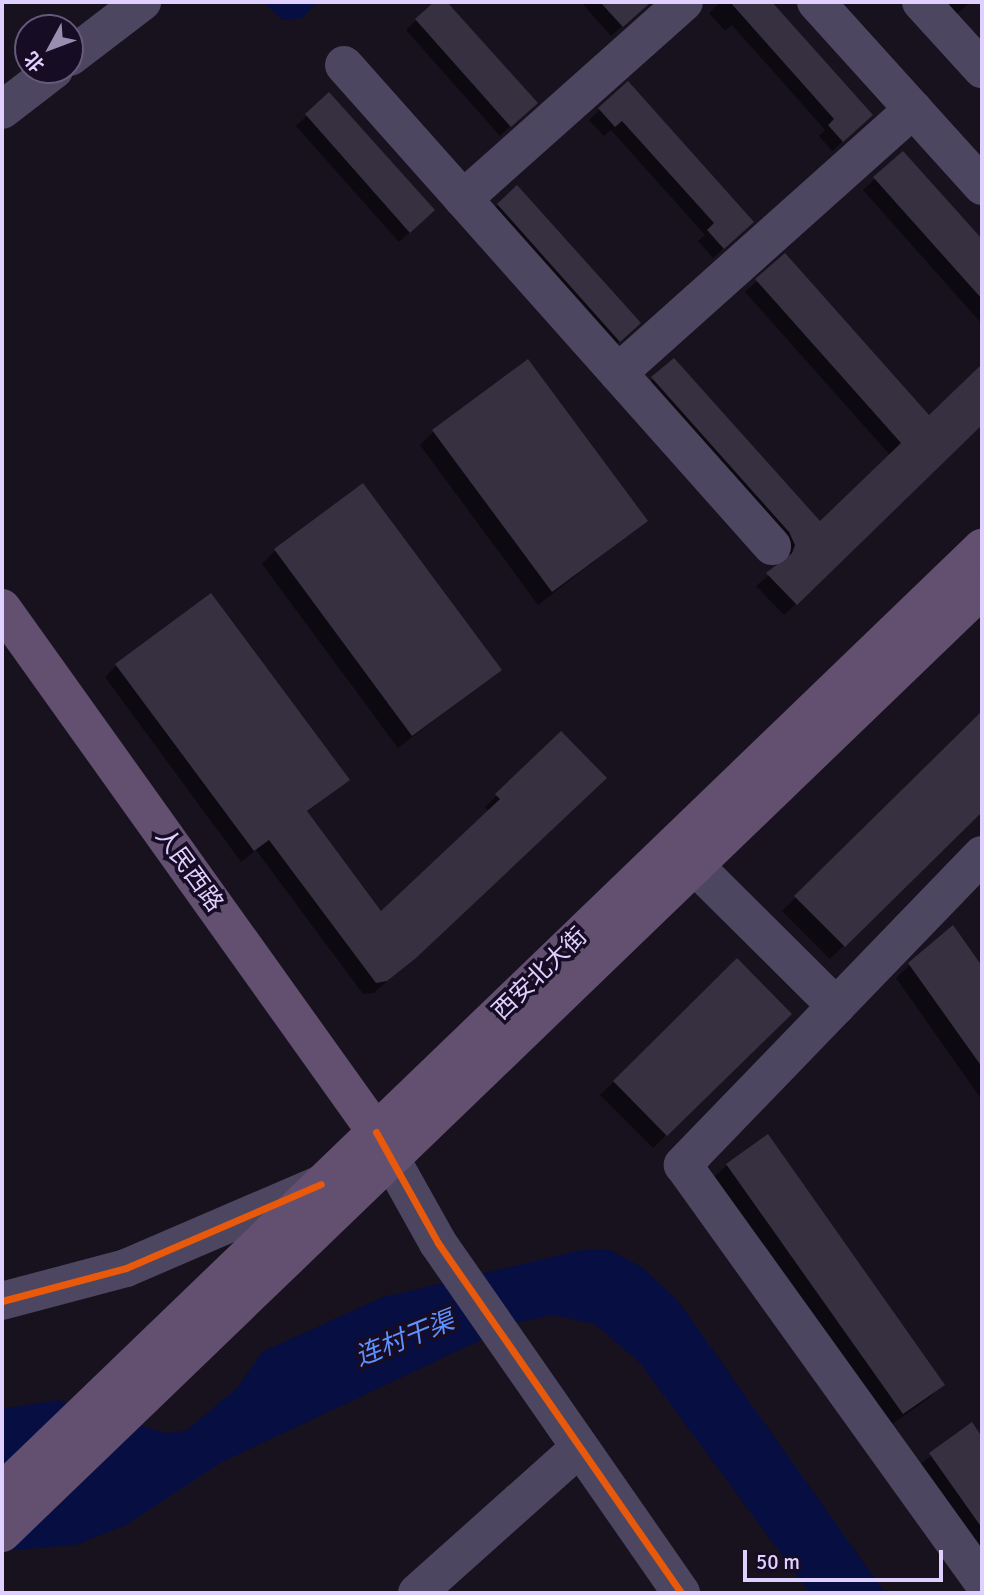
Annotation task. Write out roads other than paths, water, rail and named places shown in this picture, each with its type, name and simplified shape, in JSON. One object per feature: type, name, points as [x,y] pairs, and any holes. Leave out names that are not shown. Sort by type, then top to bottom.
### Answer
[{"type":"main road","name":"西安北大街","points":[[115,1403],[383,1145],[982,548]]},
{"type":"main road","name":"西安北大街","points":[[115,1403],[321,1184],[383,1145],[695,866],[982,589]]},
{"type":"main road","name":"人民西路","points":[[2,608],[383,1145]]},
{"type":"main road","points":[[2,1492],[115,1403]]},
{"type":"main road","points":[[2,1533],[115,1403]]},
{"type":"street","points":[[84,46],[142,2]]},
{"type":"street","points":[[463,199],[684,2]]},
{"type":"street","points":[[816,2],[982,186]]},
{"type":"street","points":[[921,2],[982,69]]},
{"type":"street","points":[[344,65],[772,546]]},
{"type":"street","points":[[2,110],[36,84]]},
{"type":"street","points":[[618,373],[913,110]]},
{"type":"street","points":[[982,855],[683,1165],[982,1581]]},
{"type":"street","points":[[695,866],[836,1006]]},
{"type":"street","points":[[383,1145],[438,1243],[681,1593]]},
{"type":"street","points":[[2,1301],[126,1268],[321,1184]]},
{"type":"street","points":[[417,1593],[579,1448]]},
{"type":"water","points":[[263,2],[317,2],[302,18],[283,20]]},
{"type":"water","name":"连村干渠","points":[[586,1249],[610,1250],[643,1268],[678,1301],[885,1593],[810,1593],[640,1363],[595,1324],[553,1315],[519,1322],[222,1462],[128,1524],[76,1545],[2,1551],[2,1409],[58,1400],[166,1433],[186,1431],[238,1387],[262,1352],[383,1297]]}]
